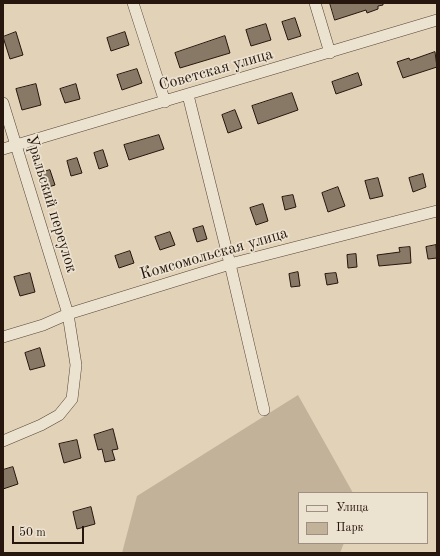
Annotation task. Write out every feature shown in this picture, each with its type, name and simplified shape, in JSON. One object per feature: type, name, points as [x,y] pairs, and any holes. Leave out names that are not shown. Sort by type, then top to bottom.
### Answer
[{"type":"street","points":[[133,3],[165,102]]},
{"type":"street","points":[[315,3],[330,53]]},
{"type":"street","name":"Советская улица","points":[[3,149],[437,20]]},
{"type":"street","points":[[188,95],[264,410]]},
{"type":"street","name":"Уральский переулок","points":[[3,103],[68,314],[76,365],[72,399],[59,415],[41,425],[3,441]]},
{"type":"street","name":"Комсомольская улица","points":[[3,337],[44,325],[68,314],[230,264],[437,211]]},
{"type":"green space","points":[[298,395],[352,492],[298,492],[298,544],[344,544],[340,553],[122,553],[137,496]]},
{"type":"building","points":[[330,3],[383,3],[383,5],[378,6],[378,9],[367,13],[366,10],[335,20]]},
{"type":"building","points":[[295,18],[301,36],[288,40],[282,22]]},
{"type":"building","points":[[266,24],[271,40],[251,46],[246,30]]},
{"type":"building","points":[[16,32],[23,55],[10,59],[3,37]]},
{"type":"building","points":[[125,32],[129,45],[111,51],[107,38]]},
{"type":"building","points":[[225,36],[230,53],[180,68],[175,53]]},
{"type":"building","points":[[435,52],[437,67],[403,78],[397,62],[409,58],[410,60]]},
{"type":"building","points":[[137,69],[142,83],[122,90],[117,75]]},
{"type":"building","points":[[358,73],[362,85],[336,94],[332,82]]},
{"type":"building","points":[[36,84],[41,105],[22,110],[16,89]]},
{"type":"building","points":[[76,84],[80,99],[65,103],[60,89]]},
{"type":"building","points":[[292,93],[298,110],[258,124],[252,106]]},
{"type":"building","points":[[235,110],[242,128],[228,133],[222,115]]},
{"type":"building","points":[[159,135],[164,149],[129,160],[124,145]]},
{"type":"building","points":[[103,150],[108,166],[99,169],[94,153]]},
{"type":"building","points":[[77,158],[82,173],[71,176],[67,161]]},
{"type":"building","points":[[50,170],[55,185],[45,188],[40,173]]},
{"type":"building","points":[[423,174],[426,187],[413,192],[409,178]]},
{"type":"building","points":[[378,178],[383,196],[370,199],[365,181]]},
{"type":"building","points":[[338,187],[345,206],[328,212],[322,193]]},
{"type":"building","points":[[293,195],[296,207],[285,210],[282,197]]},
{"type":"building","points":[[263,204],[268,221],[256,225],[250,208]]},
{"type":"building","points":[[203,226],[207,239],[197,242],[193,229]]},
{"type":"building","points":[[170,232],[175,245],[160,250],[155,237]]},
{"type":"building","points":[[436,245],[437,258],[428,259],[426,247]]},
{"type":"building","points":[[410,247],[411,263],[379,266],[377,255],[400,252],[399,248]]},
{"type":"building","points":[[130,251],[134,263],[119,268],[115,256]]},
{"type":"building","points":[[356,254],[357,267],[348,268],[347,255]]},
{"type":"building","points":[[298,272],[300,286],[291,287],[289,274]]},
{"type":"building","points":[[30,273],[35,292],[20,296],[14,277]]},
{"type":"building","points":[[336,273],[338,283],[327,285],[325,274]]},
{"type":"building","points":[[40,348],[45,366],[30,370],[25,353]]},
{"type":"building","points":[[113,429],[118,449],[112,450],[115,460],[105,462],[102,449],[98,450],[94,435]]},
{"type":"building","points":[[77,440],[81,458],[64,463],[59,444]]},
{"type":"building","points":[[13,467],[18,484],[3,489],[3,470]]},
{"type":"building","points":[[91,507],[95,524],[77,529],[73,512]]}]
